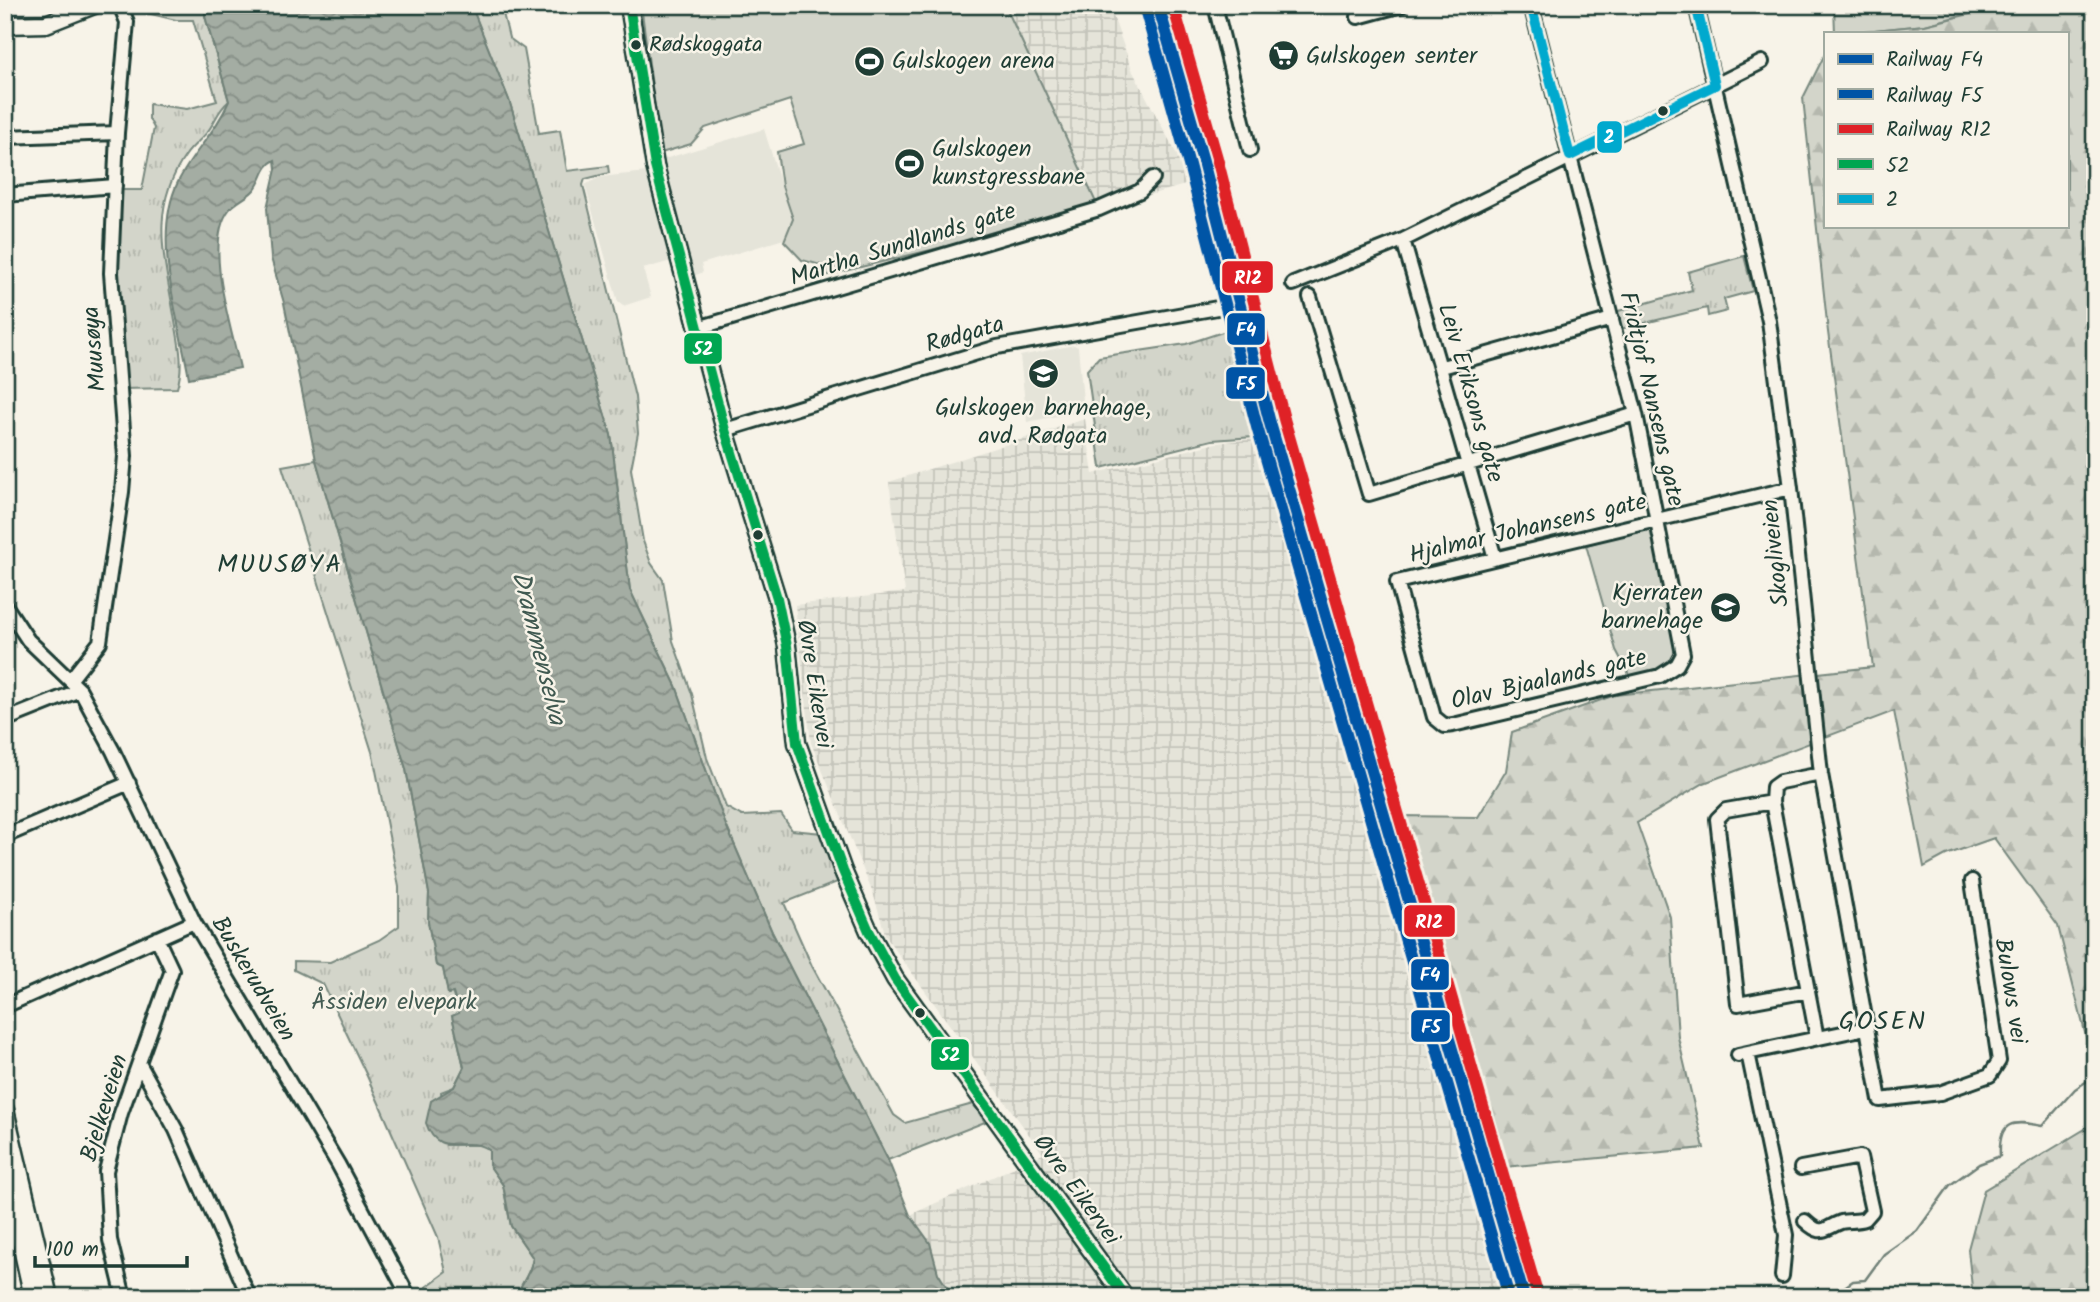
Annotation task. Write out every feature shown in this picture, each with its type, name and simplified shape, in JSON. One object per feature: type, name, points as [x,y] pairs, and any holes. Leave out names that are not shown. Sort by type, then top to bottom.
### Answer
[{"type":"main road","points":[[5,25],[46,24],[94,5]]},
{"type":"main road","name":"Øvre Eikervei","points":[[629,5],[655,166],[725,430],[777,598],[787,646],[797,743],[843,871],[869,931],[895,979],[1125,1297]]},
{"type":"main road","points":[[5,1110],[49,1297]]},
{"type":"main road","points":[[5,1172],[33,1297]]},
{"type":"street","name":"Muusøya","points":[[71,679],[100,642],[125,456],[111,273],[117,133],[127,22],[120,5]]},
{"type":"street","points":[[1215,5],[1250,150]]},
{"type":"street","points":[[1358,17],[1402,5]]},
{"type":"street","name":"Fridtjof Nansens gate","points":[[1531,5],[1636,414],[1683,654]]},
{"type":"street","name":"Skogliveien","points":[[1696,5],[1769,321],[1791,488],[1821,774],[1880,1100]]},
{"type":"street","points":[[1293,284],[1403,240],[1762,62]]},
{"type":"street","points":[[5,137],[117,133]]},
{"type":"street","name":"Martha Sundlands gate","points":[[698,328],[1100,209],[1140,191],[1153,177]]},
{"type":"street","points":[[5,195],[115,186]]},
{"type":"street","name":"Leiv Eriksons gate","points":[[1403,240],[1442,367],[1495,558]]},
{"type":"street","points":[[1310,297],[1369,494],[1636,414]]},
{"type":"street","name":"Rødgata","points":[[725,430],[997,347],[1223,307]]},
{"type":"street","points":[[1442,367],[1612,319]]},
{"type":"street","name":"Hjalmar Johansens gate","points":[[1397,582],[1791,488]]},
{"type":"street","name":"Olav Bjaalands gate","points":[[1397,582],[1434,718],[1445,726],[1660,676],[1677,665],[1683,654]]},
{"type":"street","name":"Buskerudveien","points":[[5,605],[28,640],[80,690],[129,783],[194,922],[338,1164],[409,1297]]},
{"type":"street","points":[[5,720],[80,690]]},
{"type":"street","points":[[1817,1038],[1772,802],[1773,787],[1780,782],[1821,774]]},
{"type":"street","points":[[5,836],[129,783]]},
{"type":"street","points":[[1772,802],[1726,810],[1717,819],[1738,1004],[1808,991]]},
{"type":"street","name":"Bulows vei","points":[[1880,1100],[1940,1094],[1990,1075],[1999,1061],[1972,881]]},
{"type":"street","points":[[5,1006],[194,922]]},
{"type":"street","name":"Bjelkeveien","points":[[124,1297],[110,1240],[106,1171],[121,1113],[172,970],[157,938]]},
{"type":"street","points":[[1782,1276],[1786,1236],[1743,1054],[1866,1028]]},
{"type":"street","points":[[139,1066],[153,1084],[176,1130],[249,1297]]},
{"type":"street","points":[[1801,1168],[1860,1157],[1872,1211],[1866,1219],[1841,1222],[1824,1233],[1814,1230],[1805,1221]]},
{"type":"shaded area","points":[[1005,5],[1109,5],[1133,72],[1192,183],[1099,209]]},
{"type":"shaded area","points":[[764,129],[792,220],[784,239],[701,264],[703,272],[694,276],[661,160]]},
{"type":"shaded area","points":[[647,172],[671,261],[643,269],[651,297],[623,306],[618,302],[585,185],[600,177]]},
{"type":"shaded area","points":[[1074,345],[1078,347],[1084,411],[1027,422],[1020,356]]},
{"type":"shaded area","points":[[1085,419],[1093,474],[1216,443],[1292,435],[1505,1167],[1540,1297],[953,1297],[938,1273],[929,1243],[910,1215],[1043,1154],[886,937],[874,896],[811,743],[795,605],[905,592],[889,482]]},
{"type":"green space","points":[[134,5],[205,5],[205,16],[229,101],[174,174],[163,213],[164,253],[180,352],[177,388],[120,389],[115,208],[121,190],[142,190],[154,128],[149,119],[149,104],[187,109],[217,101],[193,20],[176,20],[134,10]]},
{"type":"green space","points":[[471,5],[501,5],[509,38],[524,49],[539,133],[560,130],[567,171],[608,166],[609,173],[585,179],[583,185],[635,397],[638,433],[631,469],[643,541],[651,563],[663,580],[673,641],[692,694],[707,758],[726,807],[742,816],[781,814],[792,830],[822,833],[840,881],[784,903],[812,966],[894,1115],[905,1123],[973,1104],[985,1122],[888,1160],[772,932],[725,823],[676,686],[630,590],[611,435],[509,100]]},
{"type":"green space","points":[[641,5],[1005,5],[1099,209],[824,276],[821,265],[802,260],[784,241],[793,219],[782,186],[777,152],[804,144],[790,100],[705,128],[691,144],[661,153]]},
{"type":"green space","points":[[1834,5],[1972,5],[1970,13],[1925,25],[1835,32]]},
{"type":"green space","points":[[1972,5],[2095,5],[2095,1072],[2058,926],[1994,838],[1946,855],[1924,867],[1894,711],[1704,783],[1637,823],[1670,917],[1678,1037],[1704,1148],[1505,1167],[1402,816],[1478,817],[1506,771],[1512,732],[1615,695],[1873,667],[1828,332],[1803,98],[1824,56],[1824,228],[2068,228],[2068,32],[1854,32],[1925,25],[1970,14]]},
{"type":"green space","points":[[1744,256],[1753,291],[1724,299],[1727,311],[1708,316],[1707,308],[1620,329],[1615,312],[1692,290],[1688,272]]},
{"type":"green space","points":[[1238,327],[1268,436],[1212,440],[1101,468],[1087,370],[1099,357],[1186,344]]},
{"type":"green space","name":"Åssiden elvepark","points":[[316,460],[406,769],[429,893],[428,922],[436,965],[443,968],[448,993],[452,992],[459,1014],[452,1016],[464,1067],[454,1087],[441,1092],[446,1145],[481,1145],[489,1150],[489,1165],[503,1185],[511,1226],[533,1258],[516,1297],[428,1297],[426,1287],[446,1272],[438,1237],[323,984],[294,970],[294,961],[330,962],[379,940],[399,926],[399,887],[373,755],[282,466]]},
{"type":"green space","points":[[1648,528],[1655,530],[1678,655],[1667,668],[1631,678],[1616,650],[1586,545]]},
{"type":"green space","points":[[2095,1123],[2095,1297],[1973,1297],[1968,1249],[1984,1190]]},
{"type":"water","name":"Drammenselva","points":[[205,5],[471,5],[509,100],[611,435],[630,590],[676,686],[725,823],[772,932],[888,1160],[910,1215],[930,1243],[938,1273],[953,1297],[516,1297],[533,1258],[511,1226],[503,1185],[489,1165],[489,1150],[471,1144],[445,1144],[438,1141],[426,1123],[431,1101],[454,1087],[464,1067],[452,1016],[459,1013],[453,993],[448,994],[443,968],[436,965],[428,922],[429,893],[406,769],[316,460],[284,303],[271,258],[267,208],[276,169],[275,160],[268,166],[254,190],[229,210],[222,225],[219,265],[226,310],[240,368],[189,378],[170,279],[167,228],[170,204],[178,182],[218,123],[229,101],[205,16]]},
{"type":"waterway","points":[[1830,1297],[1853,1281],[1865,1280],[1884,1254],[1917,1231],[1950,1185],[1979,1164],[2000,1156],[2002,1135],[2009,1125],[2023,1123],[2042,1126],[2075,1089],[2095,1076]]},
{"type":"rail line","name":"F4","points":[[1158,5],[1203,161],[1270,423],[1524,1297]]},
{"type":"rail line","name":"R12","points":[[1173,5],[1217,158],[1284,419],[1537,1293]]},
{"type":"rail line","name":"F5","points":[[1145,9],[1189,165],[1257,427],[1509,1297]]},
{"type":"transit line","name":"52","points":[[629,5],[655,166],[725,430],[777,598],[787,646],[797,743],[843,871],[869,931],[895,979],[1125,1297]]},
{"type":"transit line","name":"2","points":[[1531,5],[1570,156],[1715,85],[1696,5]]},
{"type":"place","name":"Rødskoggata","points":[[636,45]]},
{"type":"place","name":"Gulskogen senter","points":[[1283,56]]},
{"type":"place","name":"Gulskogen arena","points":[[869,61]]},
{"type":"place","name":"Gulskogen kunstgressbane","points":[[909,163]]},
{"type":"place","name":"Gulskogen barnehage, avd. Rødgata","points":[[1043,374]]},
{"type":"place","name":"Kjerraten barnehage","points":[[1726,607]]},
{"type":"district","name":"MUUSØYA","points":[[280,565]]},
{"type":"district","name":"GOSEN","points":[[1883,1022]]}]
